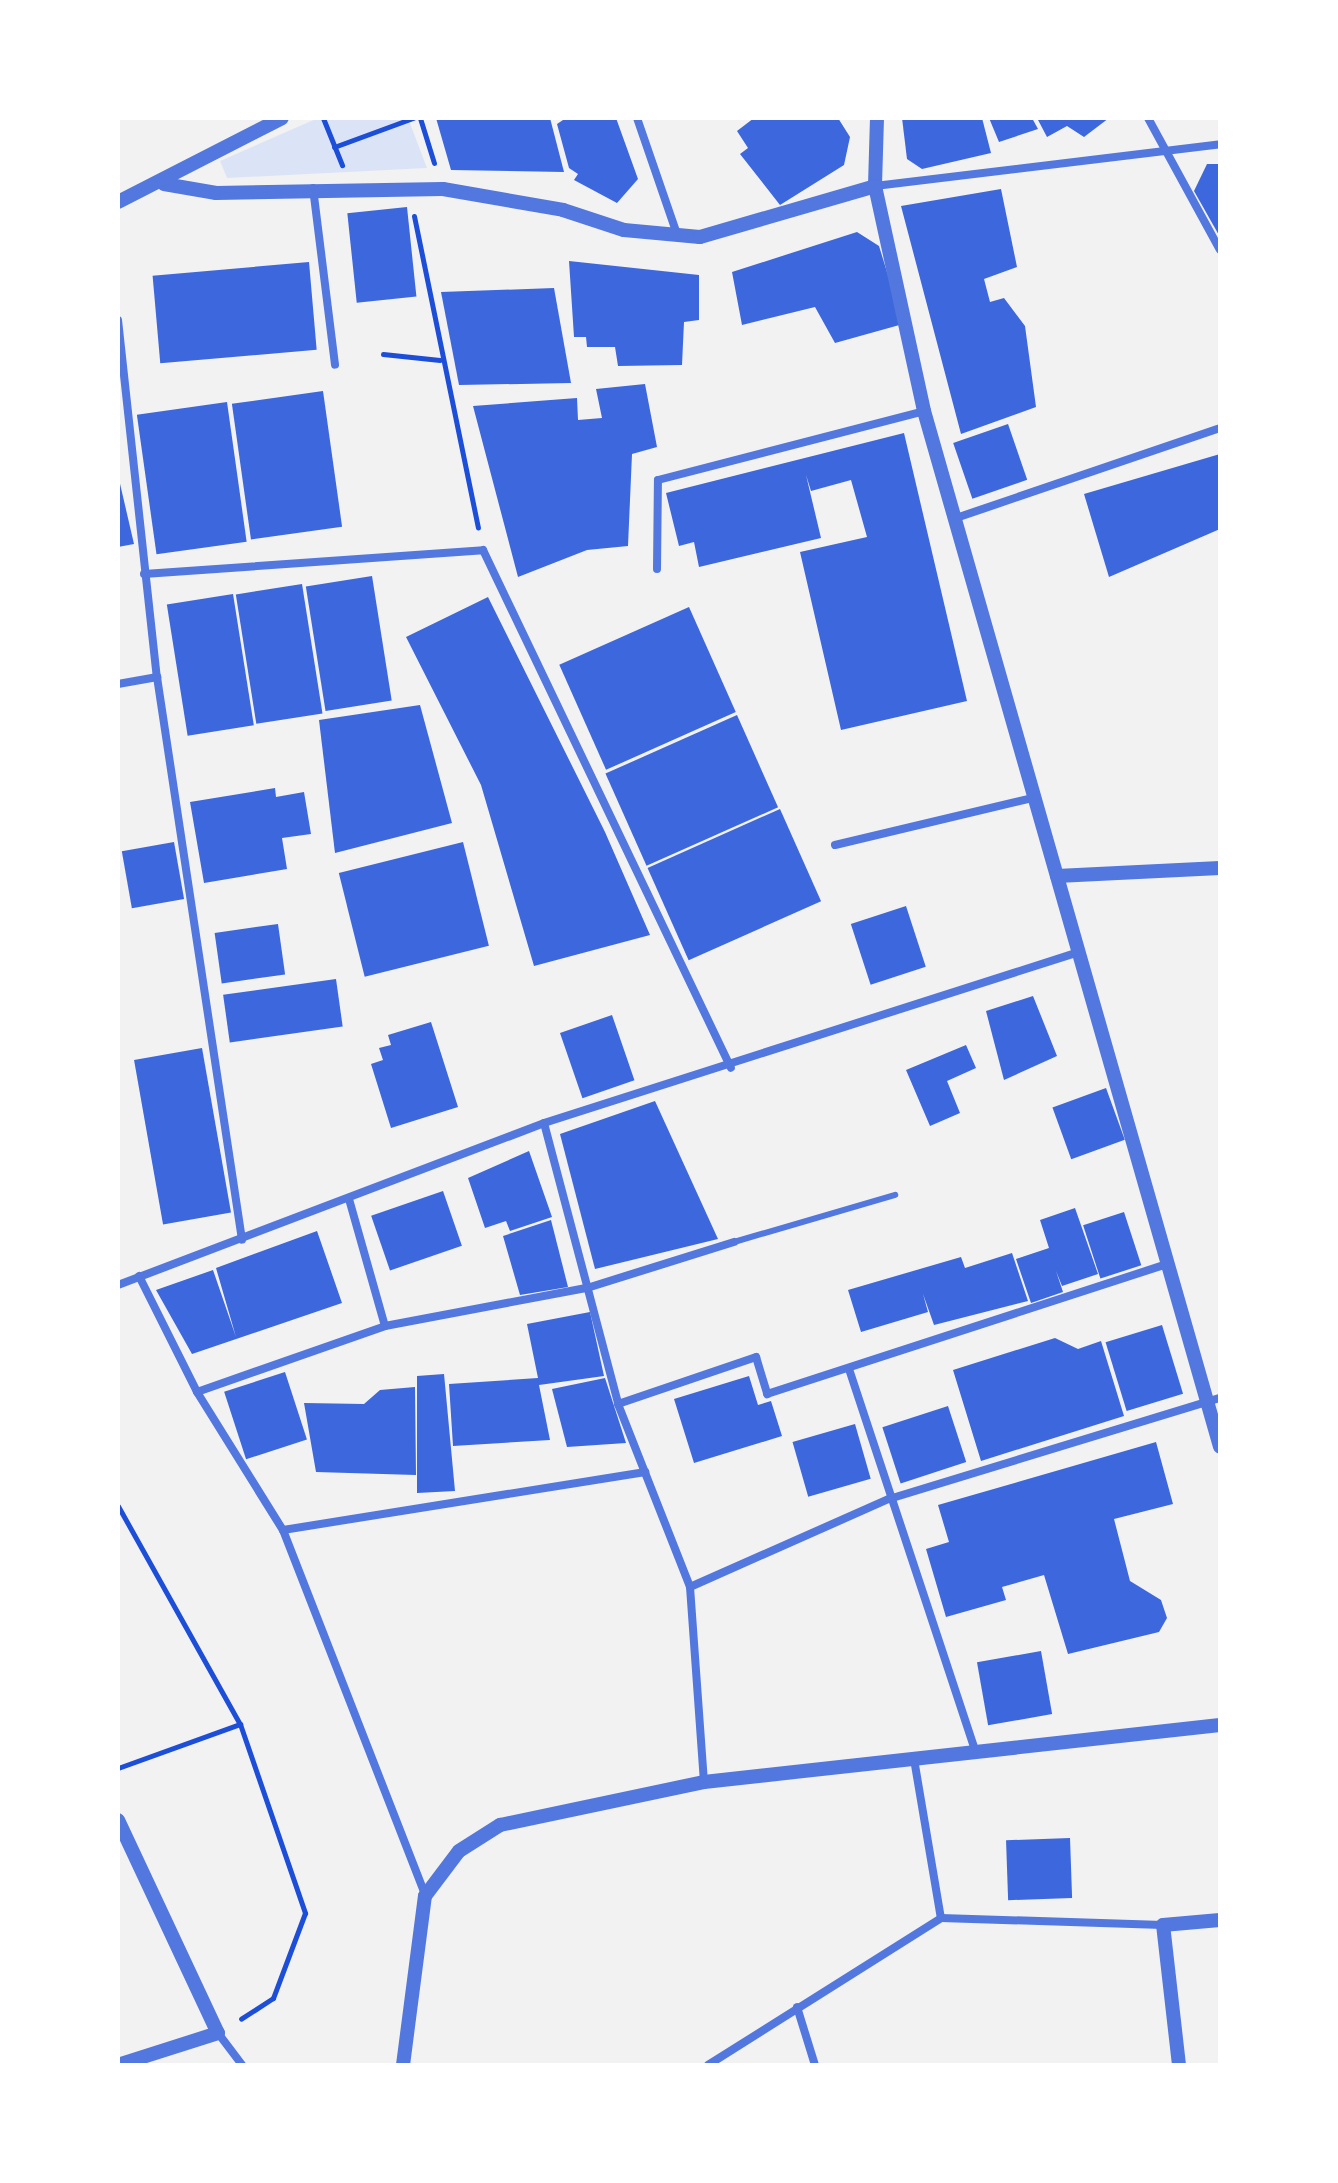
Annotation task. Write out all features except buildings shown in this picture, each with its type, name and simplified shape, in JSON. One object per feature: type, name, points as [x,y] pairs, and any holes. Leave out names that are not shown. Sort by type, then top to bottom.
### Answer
[{"type":"street","points":[[118,202],[164,184],[282,118]]},
{"type":"street","points":[[637,118],[678,237]]},
{"type":"street","points":[[877,118],[875,186],[924,411],[1037,797],[1204,1401],[1220,1447]]},
{"type":"street","points":[[1148,118],[1220,250]]},
{"type":"street","points":[[164,184],[216,193],[351,186],[443,189],[678,237],[700,237],[875,186],[1166,146],[1220,144]]},
{"type":"street","points":[[313,187],[335,365]]},
{"type":"street","points":[[118,320],[157,677],[242,1240]]},
{"type":"street","points":[[657,569],[658,480],[924,411]]},
{"type":"street","points":[[956,518],[1220,428]]},
{"type":"street","points":[[144,574],[483,550],[731,1068]]},
{"type":"street","points":[[118,684],[157,677]]},
{"type":"street","points":[[835,845],[1037,797]]},
{"type":"street","points":[[1057,876],[1220,868]]},
{"type":"street","points":[[118,1285],[544,1123],[731,1068],[1080,952]]},
{"type":"street","points":[[544,1123],[618,1404],[690,1587],[704,1782]]},
{"type":"street","points":[[349,1199],[385,1326]]},
{"type":"street","points":[[197,1392],[385,1326],[587,1288],[734,1242]]},
{"type":"street","points":[[618,1404],[756,1357],[767,1394],[1167,1264]]},
{"type":"street","points":[[139,1276],[197,1392],[283,1530],[425,1896],[403,2065]]},
{"type":"street","points":[[849,1369],[889,1499],[974,1747]]},
{"type":"street","points":[[690,1587],[889,1499],[1220,1398]]},
{"type":"street","points":[[283,1530],[645,1472]]},
{"type":"street","points":[[425,1896],[459,1851],[500,1825],[704,1782],[974,1747],[1220,1725]]},
{"type":"street","points":[[913,1754],[941,1918]]},
{"type":"street","points":[[118,1820],[122,1837],[218,2033],[242,2065]]},
{"type":"street","points":[[708,2065],[941,1918],[1163,1925],[1220,1920]]},
{"type":"street","points":[[1163,1925],[1179,2065]]},
{"type":"street","points":[[797,2007],[815,2065]]},
{"type":"street","points":[[118,2065],[218,2033]]},
{"type":"lane","points":[[734,1242],[895,1195]]},
{"type":"path","points":[[323,118],[351,186]]},
{"type":"path","points":[[334,147],[413,118]]},
{"type":"path","points":[[420,118],[443,189]]},
{"type":"path","points":[[408,188],[440,360],[483,550]]},
{"type":"path","points":[[383,354],[440,360]]},
{"type":"path","points":[[118,1506],[240,1724],[305,1913],[273,1998],[218,2033]]},
{"type":"path","points":[[118,1768],[240,1724]]},
{"type":"shaded area","points":[[318,118],[408,118],[427,168],[227,178],[220,161]]}]
